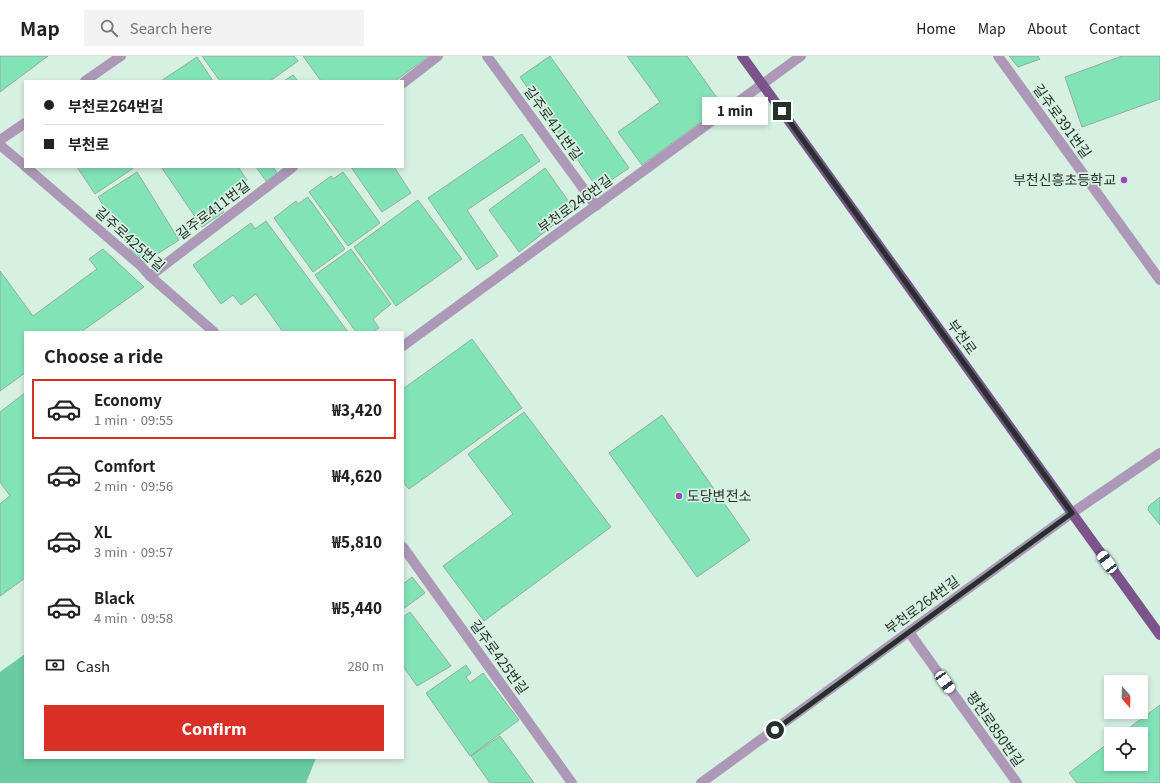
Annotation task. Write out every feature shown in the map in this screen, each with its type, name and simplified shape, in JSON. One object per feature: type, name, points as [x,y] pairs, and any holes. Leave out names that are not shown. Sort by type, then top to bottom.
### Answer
[{"type":"main road","name":"부천로","points":[[742,56],[1160,635]]},
{"type":"street","points":[[86,80],[120,56]]},
{"type":"street","points":[[404,82],[438,56]]},
{"type":"street","name":"길주로411번길","points":[[487,56],[596,206]]},
{"type":"street","name":"부천로246번길","points":[[404,345],[801,56]]},
{"type":"street","name":"길주로391번길","points":[[998,56],[1160,280]]},
{"type":"street","points":[[0,140],[24,124]]},
{"type":"street","name":"길주로425번길","points":[[0,145],[24,165]]},
{"type":"street","name":"길주로425번길","points":[[27,168],[140,264],[150,276],[213,331]]},
{"type":"street","name":"길주로411번길","points":[[150,276],[292,168]]},
{"type":"street","name":"부천로264번길","points":[[702,783],[1072,513],[1160,453]]},
{"type":"street","name":"길주로425번길","points":[[404,548],[572,783]]},
{"type":"street","name":"평천로850번길","points":[[909,632],[1017,783]]},
{"type":"green space","points":[[24,655],[24,759],[316,759],[306,783],[0,783],[0,672]]},
{"type":"building","points":[[0,56],[48,56],[0,92]]},
{"type":"building","points":[[202,56],[294,56],[298,61],[271,80],[219,80]]},
{"type":"building","points":[[303,56],[429,56],[396,80],[320,80]]},
{"type":"building","points":[[550,56],[629,168],[598,189],[520,77]]},
{"type":"building","points":[[627,56],[687,56],[723,106],[642,165],[618,132],[660,102]]},
{"type":"building","points":[[1009,56],[1038,56],[1040,59],[1018,67]]},
{"type":"building","points":[[1122,56],[1160,56],[1160,99],[1082,127],[1065,77]]},
{"type":"building","points":[[197,57],[212,80],[162,80]]},
{"type":"building","points":[[293,75],[297,80],[286,80]]},
{"type":"building","points":[[522,134],[540,161],[467,210],[498,256],[477,270],[428,198]]},
{"type":"building","points":[[78,168],[134,168],[95,194]]},
{"type":"building","points":[[162,168],[239,168],[247,180],[217,201],[224,212],[202,227]]},
{"type":"building","points":[[257,168],[274,168],[280,177],[269,185]]},
{"type":"building","points":[[352,168],[395,168],[411,193],[382,212]]},
{"type":"building","points":[[545,168],[574,209],[519,252],[489,210]]},
{"type":"building","points":[[137,172],[179,240],[140,265],[98,197]]},
{"type":"building","points":[[343,172],[380,223],[348,246],[309,192],[331,176],[333,179]]},
{"type":"building","points":[[308,197],[345,249],[313,272],[274,218],[296,201],[298,204]]},
{"type":"building","points":[[418,200],[462,259],[396,306],[354,247]]},
{"type":"building","points":[[266,221],[347,331],[282,331],[256,294],[241,305],[233,295],[221,304],[193,265],[251,223],[255,229]]},
{"type":"building","points":[[103,249],[144,287],[82,331],[24,331],[24,374],[0,391],[0,271],[33,316],[97,269],[89,259]]},
{"type":"building","points":[[351,249],[391,304],[373,319],[379,328],[374,331],[355,331],[315,275]]},
{"type":"building","points":[[472,339],[522,408],[409,489],[404,483],[404,388]]},
{"type":"building","points":[[24,394],[24,579],[0,596],[0,504],[10,496],[0,482],[0,412]]},
{"type":"building","points":[[524,412],[611,527],[484,621],[443,566],[513,514],[468,454]]},
{"type":"building","name":"도당변전소","points":[[662,415],[750,540],[697,577],[609,453]]},
{"type":"building","points":[[1160,497],[1160,525],[1148,510],[1149,506]]},
{"type":"building","points":[[412,577],[425,593],[404,608],[404,583]]},
{"type":"building","points":[[410,612],[451,666],[417,686],[404,667],[404,616]]},
{"type":"building","points":[[466,665],[471,673],[466,677],[470,683],[483,673],[519,720],[470,756],[426,693]]},
{"type":"building","points":[[1160,705],[1160,783],[1077,783],[1069,773],[1104,746],[1104,771],[1148,771],[1148,727],[1130,727],[1141,719],[1148,719],[1148,714]]},
{"type":"building","points":[[500,736],[534,783],[490,783],[471,756]]},
{"type":"place","name":"부천신흥초등학교","points":[[1124,180]]},
{"type":"place","name":"도당변전소","points":[[679,496]]},
{"type":"route","points":[[775,730],[1072,513],[782,111]]}]
